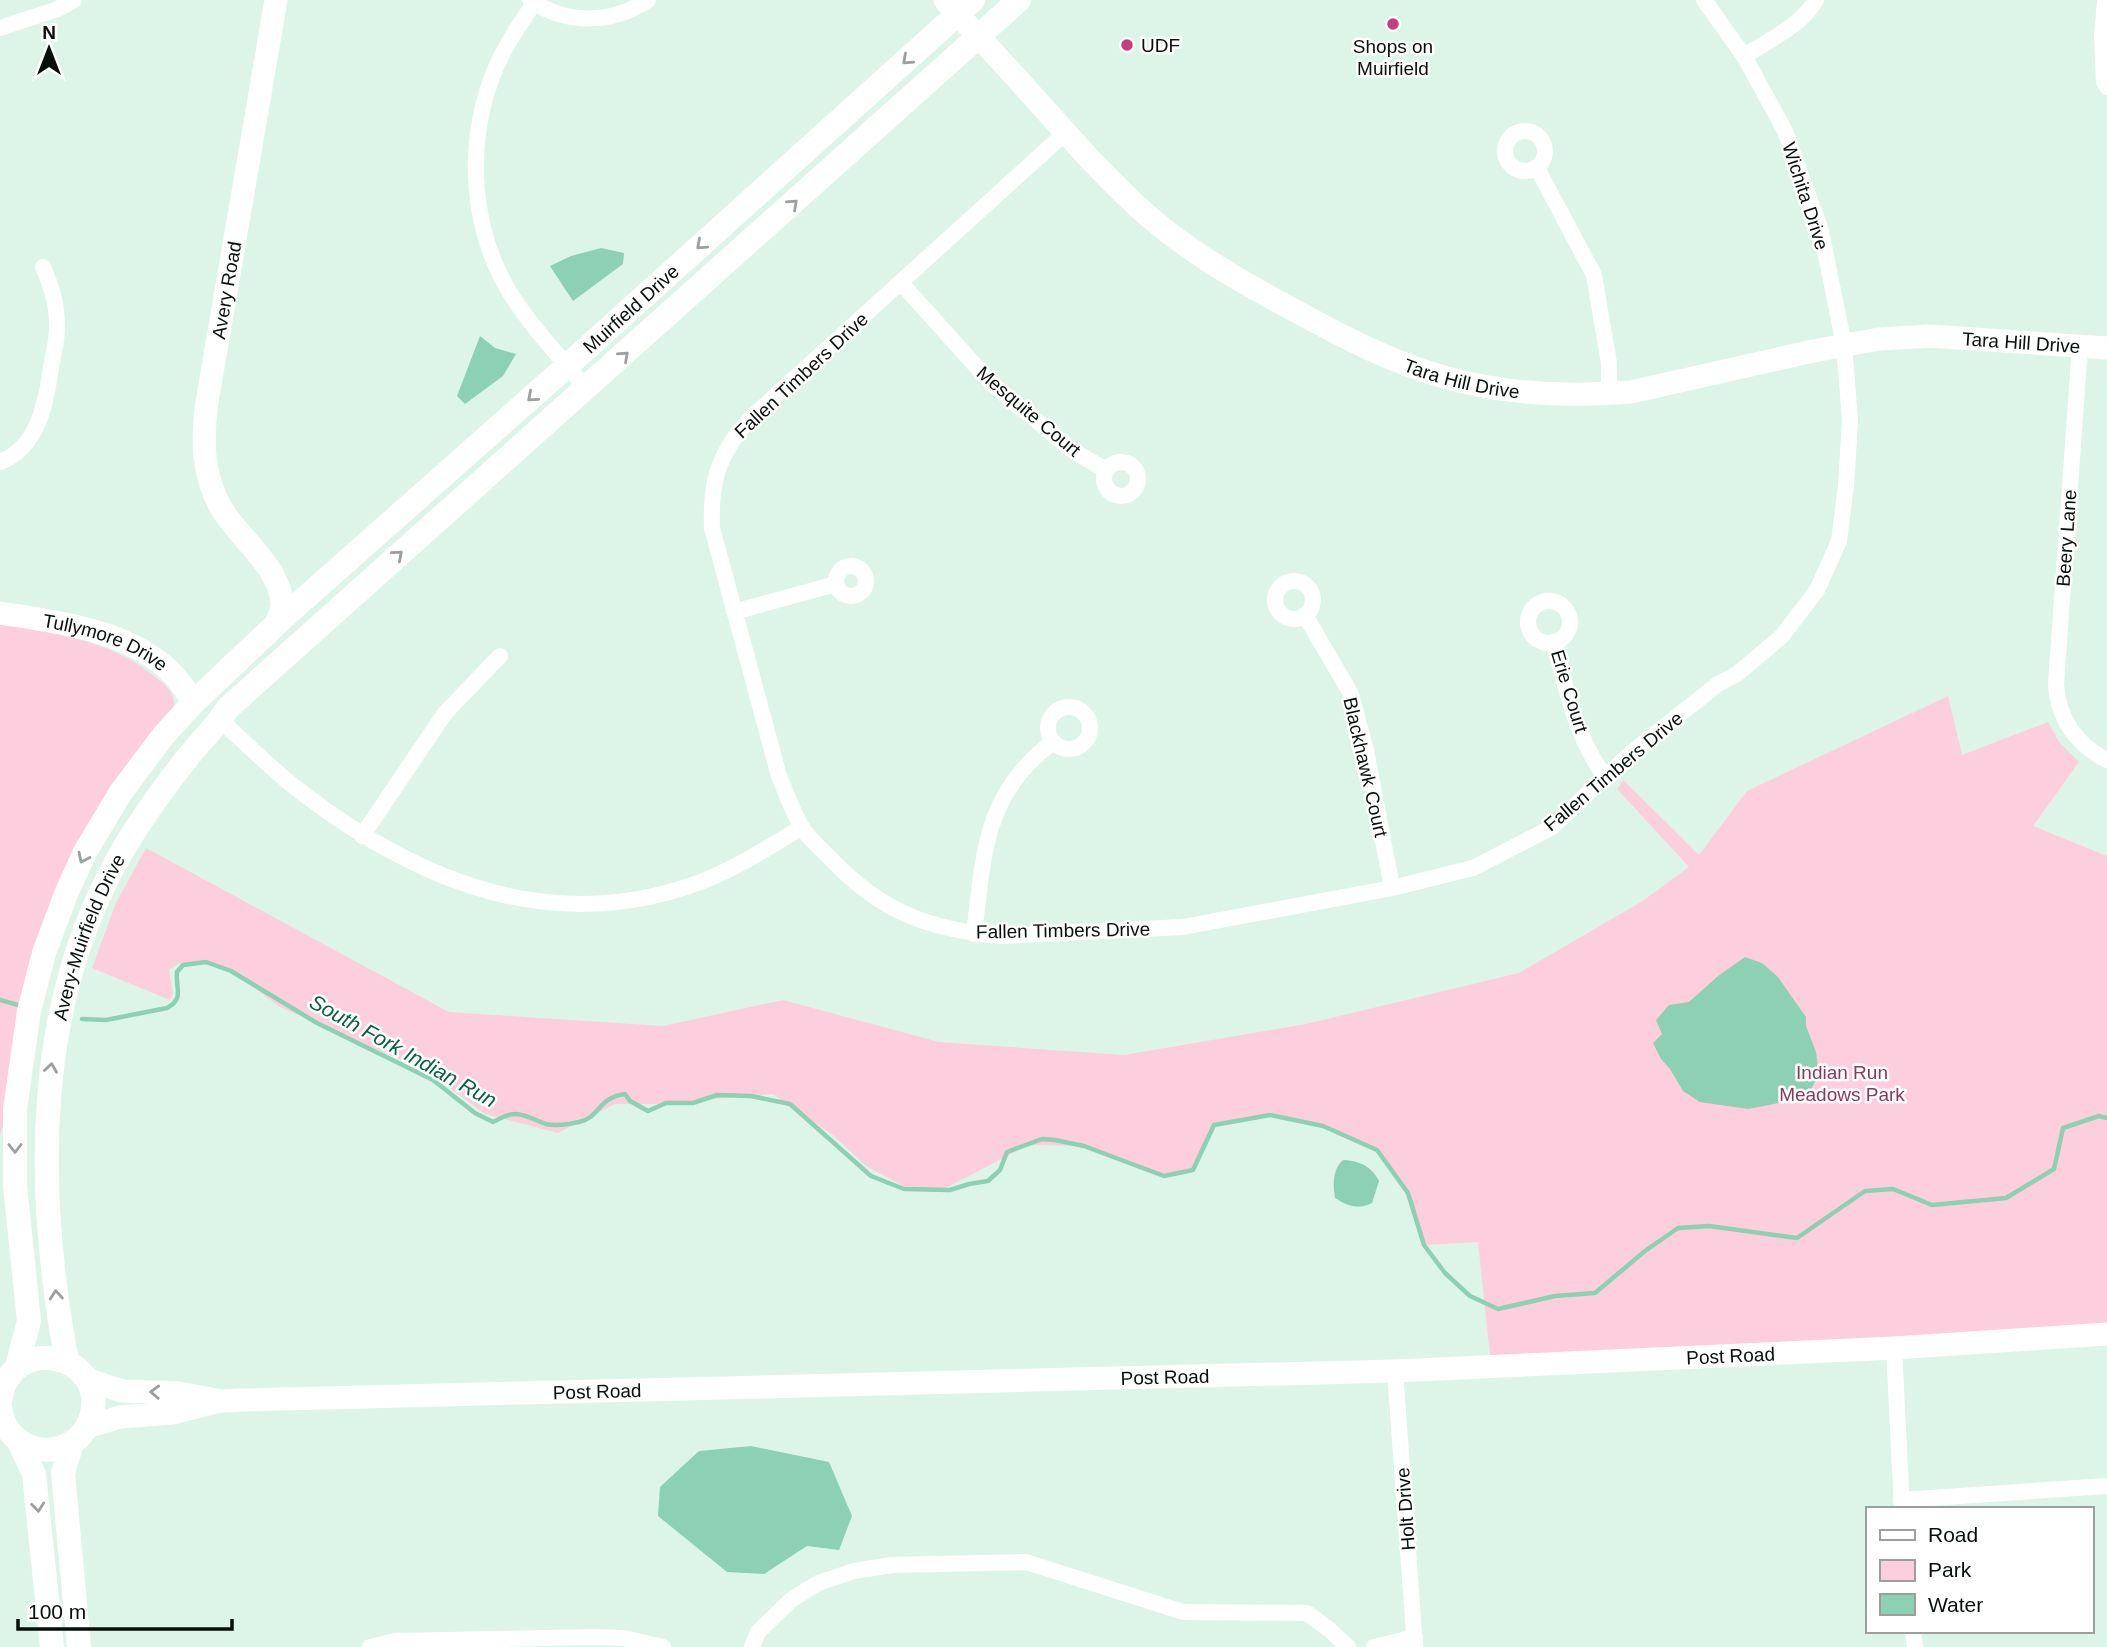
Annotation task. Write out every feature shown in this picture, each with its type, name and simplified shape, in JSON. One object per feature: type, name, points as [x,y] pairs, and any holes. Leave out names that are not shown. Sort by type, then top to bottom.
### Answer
[{"type":"main road","name":"Muirfield Drive","points":[[347,600],[587,389],[1019,0]]},
{"type":"main road","name":"Muirfield Drive","points":[[281,620],[567,366],[958,5]]},
{"type":"main road","points":[[107,856],[167,766],[250,670],[301,625],[307,615],[306,597]]},
{"type":"main road","name":"Avery-Muirfield Drive","points":[[67,1362],[57,1309],[46,1171],[50,1072],[63,998],[94,907],[122,851],[161,790],[222,719],[228,708],[347,600]]},
{"type":"main road","name":"Avery-Muirfield Drive","points":[[0,1400],[29,1321],[15,1185],[15,1110],[22,1050],[34,987],[57,917],[85,852],[121,792],[163,736],[192,703],[281,620]]},
{"type":"main road","points":[[63,998],[67,948],[107,856],[119,819],[138,789],[194,719],[195,710],[192,703]]},
{"type":"main road","points":[[9,1375],[29,1361],[41,1357],[67,1362],[86,1379],[93,1403],[63,1473],[79,1647]]},
{"type":"main road","points":[[0,1408],[10,1435],[34,1474],[52,1647]]},
{"type":"main road","points":[[10,1435],[32,1448],[46,1450],[60,1449],[80,1435]]},
{"type":"street","points":[[0,28],[58,9],[74,0]]},
{"type":"street","name":"Avery Road","points":[[276,0],[203,438],[209,476],[221,507],[234,527],[266,564],[280,593],[281,620]]},
{"type":"street","points":[[587,389],[527,318],[498,270],[484,235],[476,184],[477,136],[489,88],[504,52],[532,1],[559,14],[579,19],[600,19],[619,16],[648,0]]},
{"type":"street","name":"Wichita Drive","points":[[1704,0],[1744,56],[1785,131],[1821,231],[1844,345]]},
{"type":"street","points":[[1744,56],[1787,28],[1811,9],[1816,0]]},
{"type":"street","points":[[2105,0],[2102,37],[2106,84]]},
{"type":"street","name":"Tara Hill Drive","points":[[958,5],[978,37],[1064,134],[1103,175],[1169,233],[1249,285],[1333,332],[1389,358],[1469,384],[1533,392],[1631,392],[1879,339],[1930,337],[2107,348]]},
{"type":"street","name":"Fallen Timbers Drive","points":[[1064,134],[736,433],[723,454],[715,476],[711,501],[712,528],[779,776],[802,827],[853,883],[868,894],[913,917],[951,931],[1002,936],[1183,927],[1392,888],[1473,868],[1551,828],[1631,753],[1718,684],[1737,674],[1782,636],[1817,590],[1839,541],[1846,486],[1850,420],[1844,345]]},
{"type":"street","points":[[1537,168],[1594,275],[1609,363],[1609,394]]},
{"type":"street","points":[[0,462],[24,446],[37,427],[46,400],[58,327],[52,287],[43,267]]},
{"type":"street","name":"Mesquite Court","points":[[901,283],[993,385],[1075,452],[1106,470]]},
{"type":"street","name":"Beery Lane","points":[[2080,346],[2056,684],[2060,711],[2069,727],[2083,745],[2107,760]]},
{"type":"street","name":"Avery Road","points":[[266,564],[281,573],[306,597]]},
{"type":"street","points":[[734,612],[836,584]]},
{"type":"street","name":"Tullymore Drive","points":[[0,613],[74,625],[118,639],[164,667],[183,686],[192,703]]},
{"type":"street","name":"Blackhawk Court","points":[[1305,615],[1350,694],[1366,750],[1392,888]]},
{"type":"street","name":"Erie Court","points":[[1554,642],[1573,714],[1595,764],[1606,778]]},
{"type":"street","points":[[362,836],[445,713],[500,656]]},
{"type":"street","points":[[222,719],[303,794],[362,836],[401,859],[460,884],[526,900],[590,903],[662,895],[697,884],[802,827]]},
{"type":"street","points":[[974,934],[985,849],[998,806],[1021,769],[1053,742]]},
{"type":"street","name":"Post Road","points":[[86,1379],[122,1391],[178,1393],[222,1401],[1395,1371],[1894,1348],[2107,1334]]},
{"type":"street","points":[[1894,1348],[1901,1504],[2107,1486]]},
{"type":"street","name":"Holt Drive","points":[[1395,1371],[1415,1642]]},
{"type":"street","name":"Post Road","points":[[80,1435],[120,1417],[179,1412],[222,1401]]},
{"type":"street","points":[[752,1647],[758,1632],[791,1600],[818,1584],[854,1571],[892,1565],[1026,1562],[1183,1612],[1307,1613],[1330,1629],[1348,1647]]},
{"type":"street","points":[[370,1647],[395,1641],[596,1637],[624,1638],[663,1647]]},
{"type":"street","points":[[1374,1647],[1415,1642]]},
{"type":"green space","points":[[0,624],[81,640],[119,654],[165,685],[173,696],[174,706],[98,813],[0,1135]]},
{"type":"green space","name":"Indian Run Meadows Park","points":[[1948,696],[1962,755],[2048,722],[2059,742],[2079,762],[2033,826],[2107,856],[2107,1333],[1491,1365],[1478,1242],[1424,1245],[1408,1193],[1377,1150],[1323,1126],[1270,1115],[1215,1125],[1193,1170],[1164,1176],[1084,1146],[1028,1145],[946,1188],[905,1187],[866,1166],[834,1136],[773,1094],[657,1104],[615,1104],[558,1133],[485,1114],[428,1072],[280,1007],[231,971],[200,962],[180,963],[169,970],[173,993],[170,1000],[92,968],[116,903],[146,848],[449,1012],[663,1026],[783,1000],[939,1042],[1124,1055],[1306,1024],[1519,973],[1641,902],[1689,867],[1617,789],[1623,780],[1699,855],[1747,791]]},
{"type":"water","points":[[601,248],[624,253],[623,264],[573,301],[550,266],[571,256]]},
{"type":"water","points":[[480,336],[495,348],[516,354],[503,376],[465,404],[457,396]]},
{"type":"water","points":[[1745,957],[1762,963],[1778,977],[1806,1017],[1819,1073],[1811,1090],[1795,1100],[1748,1109],[1700,1102],[1683,1091],[1653,1043],[1662,1034],[1656,1020],[1669,1005],[1689,1002],[1718,976]]},
{"type":"water","points":[[1343,1160],[1364,1165],[1376,1176],[1379,1181],[1372,1203],[1353,1206],[1335,1198],[1335,1173]]},
{"type":"water","points":[[751,1446],[829,1462],[852,1516],[839,1550],[807,1546],[764,1574],[727,1572],[658,1516],[660,1487],[699,1451]]},
{"type":"waterway","name":"South Fork Indian Run","points":[[82,1019],[106,1020],[167,1008],[178,996],[177,972],[183,965],[206,962],[231,971],[317,1023],[433,1080],[475,1113],[493,1122],[514,1114],[550,1125],[579,1122],[592,1116],[609,1099],[625,1094],[630,1101],[648,1111],[666,1103],[693,1103],[717,1095],[751,1096],[790,1104],[871,1176],[904,1189],[950,1190],[988,1181],[1000,1170],[1007,1152],[1042,1139],[1084,1146],[1164,1176],[1193,1170],[1214,1125],[1270,1115],[1323,1126],[1377,1150],[1408,1193],[1424,1245],[1445,1273],[1470,1296],[1498,1309],[1555,1296],[1595,1293],[1645,1251],[1678,1228],[1709,1226],[1797,1238],[1865,1191],[1893,1189],[1932,1205],[2006,1198],[2054,1169],[2063,1128],[2099,1116],[2107,1118]]},
{"type":"waterway","name":"South Fork Indian Run","points":[[0,1000],[18,1005]]},
{"type":"place","name":"Shops on Muirfield","points":[[1393,24]]},
{"type":"place","name":"UDF","points":[[1127,45]]}]
